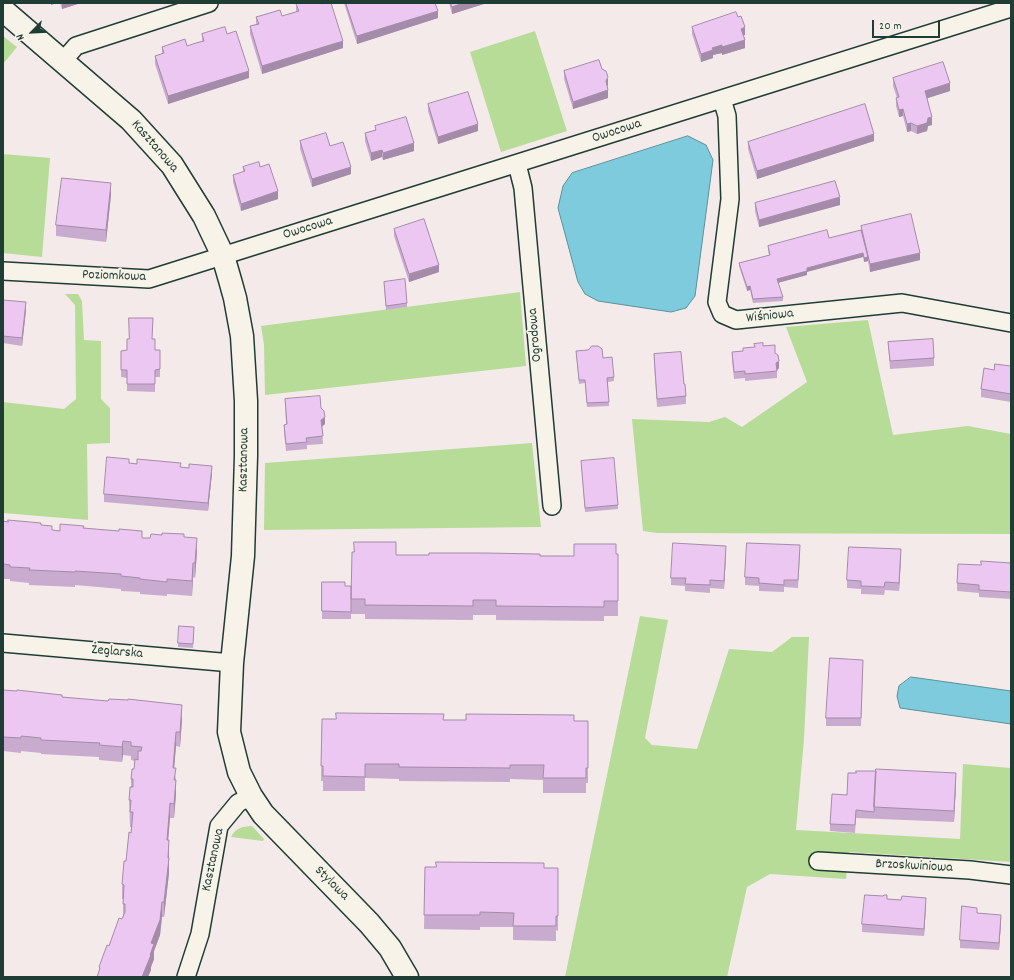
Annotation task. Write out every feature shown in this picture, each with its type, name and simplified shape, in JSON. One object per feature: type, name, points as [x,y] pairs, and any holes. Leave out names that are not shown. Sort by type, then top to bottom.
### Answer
[{"type":"street","points":[[63,61],[76,46],[209,3]]},
{"type":"street","name":"Owocowa","points":[[223,256],[1011,8]]},
{"type":"street","name":"Kasztanowa","points":[[3,10],[131,120],[172,165],[204,216],[223,256],[235,298],[242,336],[246,401],[246,456],[242,556],[232,663],[229,732],[239,772],[251,796],[238,803],[219,826],[200,934],[186,977]]},
{"type":"street","name":"Wiśniowa","points":[[722,99],[727,116],[730,199],[717,302],[722,314],[736,320],[902,303],[1011,323]]},
{"type":"street","name":"Ogrodowa","points":[[517,164],[523,188],[552,506]]},
{"type":"street","name":"Poziomkowa","points":[[3,271],[148,279],[223,256]]},
{"type":"street","name":"Żeglarska","points":[[3,643],[232,663]]},
{"type":"street","name":"Stylowa","points":[[251,796],[262,814],[370,923],[390,948],[407,977]]},
{"type":"street","name":"Brzoskwiniowa","points":[[818,861],[970,870],[1011,875]]},
{"type":"green space","points":[[535,31],[567,131],[501,152],[470,52]]},
{"type":"green space","points":[[3,36],[17,47],[3,64]]},
{"type":"green space","points":[[3,154],[50,158],[42,257],[3,253]]},
{"type":"green space","points":[[520,292],[526,366],[265,395],[264,345],[261,326]]},
{"type":"green space","points":[[65,294],[78,294],[82,301],[84,340],[101,341],[101,399],[110,408],[110,443],[87,444],[88,520],[3,513],[3,402],[64,409],[76,399],[75,305]]},
{"type":"green space","points":[[868,320],[893,435],[968,426],[1011,434],[1011,534],[657,533],[643,531],[632,419],[709,422],[725,417],[742,427],[807,382],[786,327]]},
{"type":"green space","points":[[532,443],[541,527],[264,530],[265,463]]},
{"type":"green space","points":[[640,616],[668,620],[645,738],[652,745],[697,749],[729,649],[772,652],[792,637],[809,637],[804,739],[796,830],[960,839],[963,764],[1011,768],[1011,862],[849,852],[846,879],[770,874],[747,887],[727,977],[565,977]]},
{"type":"green space","points":[[252,826],[264,839],[263,841],[231,837],[237,829]]},
{"type":"water","points":[[688,136],[706,145],[713,160],[695,296],[686,308],[671,312],[598,301],[585,294],[578,282],[558,208],[563,186],[572,173]]},
{"type":"water","points":[[911,677],[1011,691],[1011,724],[900,708],[897,696],[899,686]]},
{"type":"building","points":[[331,3],[343,41],[262,66],[250,26],[259,24],[256,17],[280,10],[282,16],[299,11],[296,4]]},
{"type":"building","points":[[346,3],[435,3],[438,11],[357,36]]},
{"type":"building","points":[[451,3],[463,3],[452,7]]},
{"type":"building","points":[[736,12],[738,17],[741,16],[745,27],[741,29],[745,40],[722,47],[722,45],[712,48],[713,50],[701,54],[692,27]]},
{"type":"building","points":[[225,27],[227,34],[236,31],[249,71],[168,96],[155,56],[164,53],[162,47],[185,39],[187,46],[204,41],[202,34]]},
{"type":"building","points":[[599,60],[602,69],[606,71],[608,77],[606,81],[608,90],[573,102],[564,71]]},
{"type":"building","points":[[943,62],[950,83],[925,91],[932,117],[928,118],[927,123],[917,126],[911,123],[907,124],[903,109],[899,110],[896,98],[899,97],[893,78]]},
{"type":"building","points":[[468,92],[478,124],[438,137],[428,104]]},
{"type":"building","points":[[865,104],[874,134],[757,171],[748,142]]},
{"type":"building","points":[[406,117],[414,143],[383,153],[382,150],[371,153],[365,133],[376,130],[375,126]]},
{"type":"building","points":[[326,133],[330,146],[343,142],[351,167],[312,179],[300,141]]},
{"type":"building","points":[[259,162],[260,167],[269,164],[278,191],[241,204],[233,175],[245,171],[243,167]]},
{"type":"building","points":[[62,178],[111,183],[106,230],[56,225]]},
{"type":"building","points":[[835,181],[840,197],[759,220],[755,203]]},
{"type":"building","points":[[911,214],[920,253],[870,264],[861,226]]},
{"type":"building","points":[[424,219],[439,265],[409,274],[394,229]]},
{"type":"building","points":[[827,230],[829,238],[861,230],[868,257],[864,258],[863,253],[807,268],[807,271],[777,279],[783,297],[753,299],[750,286],[747,287],[739,263],[770,255],[768,246]]},
{"type":"building","points":[[405,279],[407,303],[386,306],[384,282]]},
{"type":"building","points":[[3,300],[26,302],[22,338],[3,336]]},
{"type":"building","points":[[129,318],[153,318],[152,339],[155,339],[155,350],[160,350],[160,369],[155,370],[155,384],[127,384],[127,370],[121,370],[121,351],[127,350],[127,339],[129,339]]},
{"type":"building","points":[[933,339],[934,358],[890,361],[888,342]]},
{"type":"building","points":[[763,343],[763,346],[775,345],[775,353],[778,355],[779,361],[776,363],[777,371],[745,374],[745,371],[734,372],[732,352],[743,351],[743,348],[755,347],[754,344]]},
{"type":"building","points":[[592,346],[598,346],[602,349],[603,358],[612,357],[614,377],[607,378],[609,402],[587,403],[585,380],[579,380],[576,351],[588,350]]},
{"type":"building","points":[[681,352],[686,396],[657,399],[654,354]]},
{"type":"building","points":[[995,364],[1011,366],[1011,394],[981,389],[984,368],[994,370]]},
{"type":"building","points":[[320,396],[321,408],[324,411],[325,417],[321,420],[323,436],[306,438],[307,442],[286,444],[284,425],[287,424],[285,399]]},
{"type":"building","points":[[107,457],[129,459],[129,463],[137,464],[137,459],[181,463],[180,467],[189,468],[189,464],[212,466],[208,503],[104,494]]},
{"type":"building","points":[[614,458],[618,505],[585,508],[581,461]]},
{"type":"building","points":[[8,520],[41,523],[41,525],[52,526],[52,530],[60,531],[60,524],[84,526],[83,528],[142,531],[142,538],[150,538],[151,534],[162,535],[162,533],[184,534],[184,537],[197,538],[192,581],[167,579],[167,582],[121,576],[121,574],[29,570],[30,568],[10,567],[10,565],[3,564],[3,521],[8,522]]},
{"type":"building","points":[[354,542],[396,542],[396,555],[429,555],[429,553],[485,553],[574,556],[574,544],[616,544],[616,554],[618,554],[618,601],[604,601],[604,607],[496,606],[496,600],[473,600],[473,606],[365,605],[365,599],[351,599],[352,552],[354,552]]},
{"type":"building","points":[[673,543],[726,546],[724,581],[710,580],[710,585],[685,584],[686,578],[671,578]]},
{"type":"building","points":[[747,543],[800,545],[798,580],[784,580],[784,585],[759,583],[759,578],[745,577]]},
{"type":"building","points":[[849,547],[901,549],[899,583],[885,582],[884,587],[861,586],[861,581],[847,580]]},
{"type":"building","points":[[981,561],[1011,563],[1011,592],[979,590],[979,585],[957,583],[958,564],[981,565]]},
{"type":"building","points":[[322,582],[345,582],[345,586],[351,586],[351,612],[322,611]]},
{"type":"building","points":[[179,626],[194,627],[193,644],[178,643]]},
{"type":"building","points":[[830,658],[863,660],[861,718],[826,718]]},
{"type":"building","points":[[3,690],[17,690],[62,695],[62,697],[108,701],[109,699],[128,699],[182,705],[180,732],[176,732],[173,768],[176,768],[174,780],[176,780],[174,804],[170,803],[167,840],[169,840],[169,858],[164,902],[162,902],[160,920],[151,943],[154,944],[151,955],[142,977],[97,977],[107,945],[109,946],[119,918],[122,919],[125,912],[125,904],[123,904],[124,885],[122,884],[124,861],[126,861],[133,812],[130,812],[130,787],[133,787],[133,779],[131,779],[135,759],[138,760],[138,751],[141,751],[142,747],[131,746],[131,742],[123,741],[122,747],[99,745],[100,743],[41,740],[41,738],[21,736],[21,738],[3,737]]},
{"type":"building","points":[[336,713],[444,714],[443,720],[466,720],[466,714],[574,715],[574,721],[588,721],[588,768],[586,768],[586,778],[543,778],[544,765],[510,765],[510,768],[399,767],[399,764],[365,764],[365,777],[323,776],[323,766],[321,766],[322,719],[336,719]]},
{"type":"building","points":[[876,769],[956,773],[954,811],[874,807]]},
{"type":"building","points":[[856,771],[876,771],[874,812],[856,810],[855,825],[830,824],[832,794],[847,795],[848,773],[856,773]]},
{"type":"building","points":[[436,862],[544,863],[544,868],[558,868],[558,916],[556,916],[556,926],[513,926],[514,913],[480,912],[480,915],[424,915],[425,867],[436,867]]},
{"type":"building","points":[[865,895],[887,895],[887,899],[901,900],[902,896],[926,898],[924,929],[862,924]]},
{"type":"building","points":[[962,906],[977,908],[977,913],[1001,915],[999,943],[960,940]]}]
